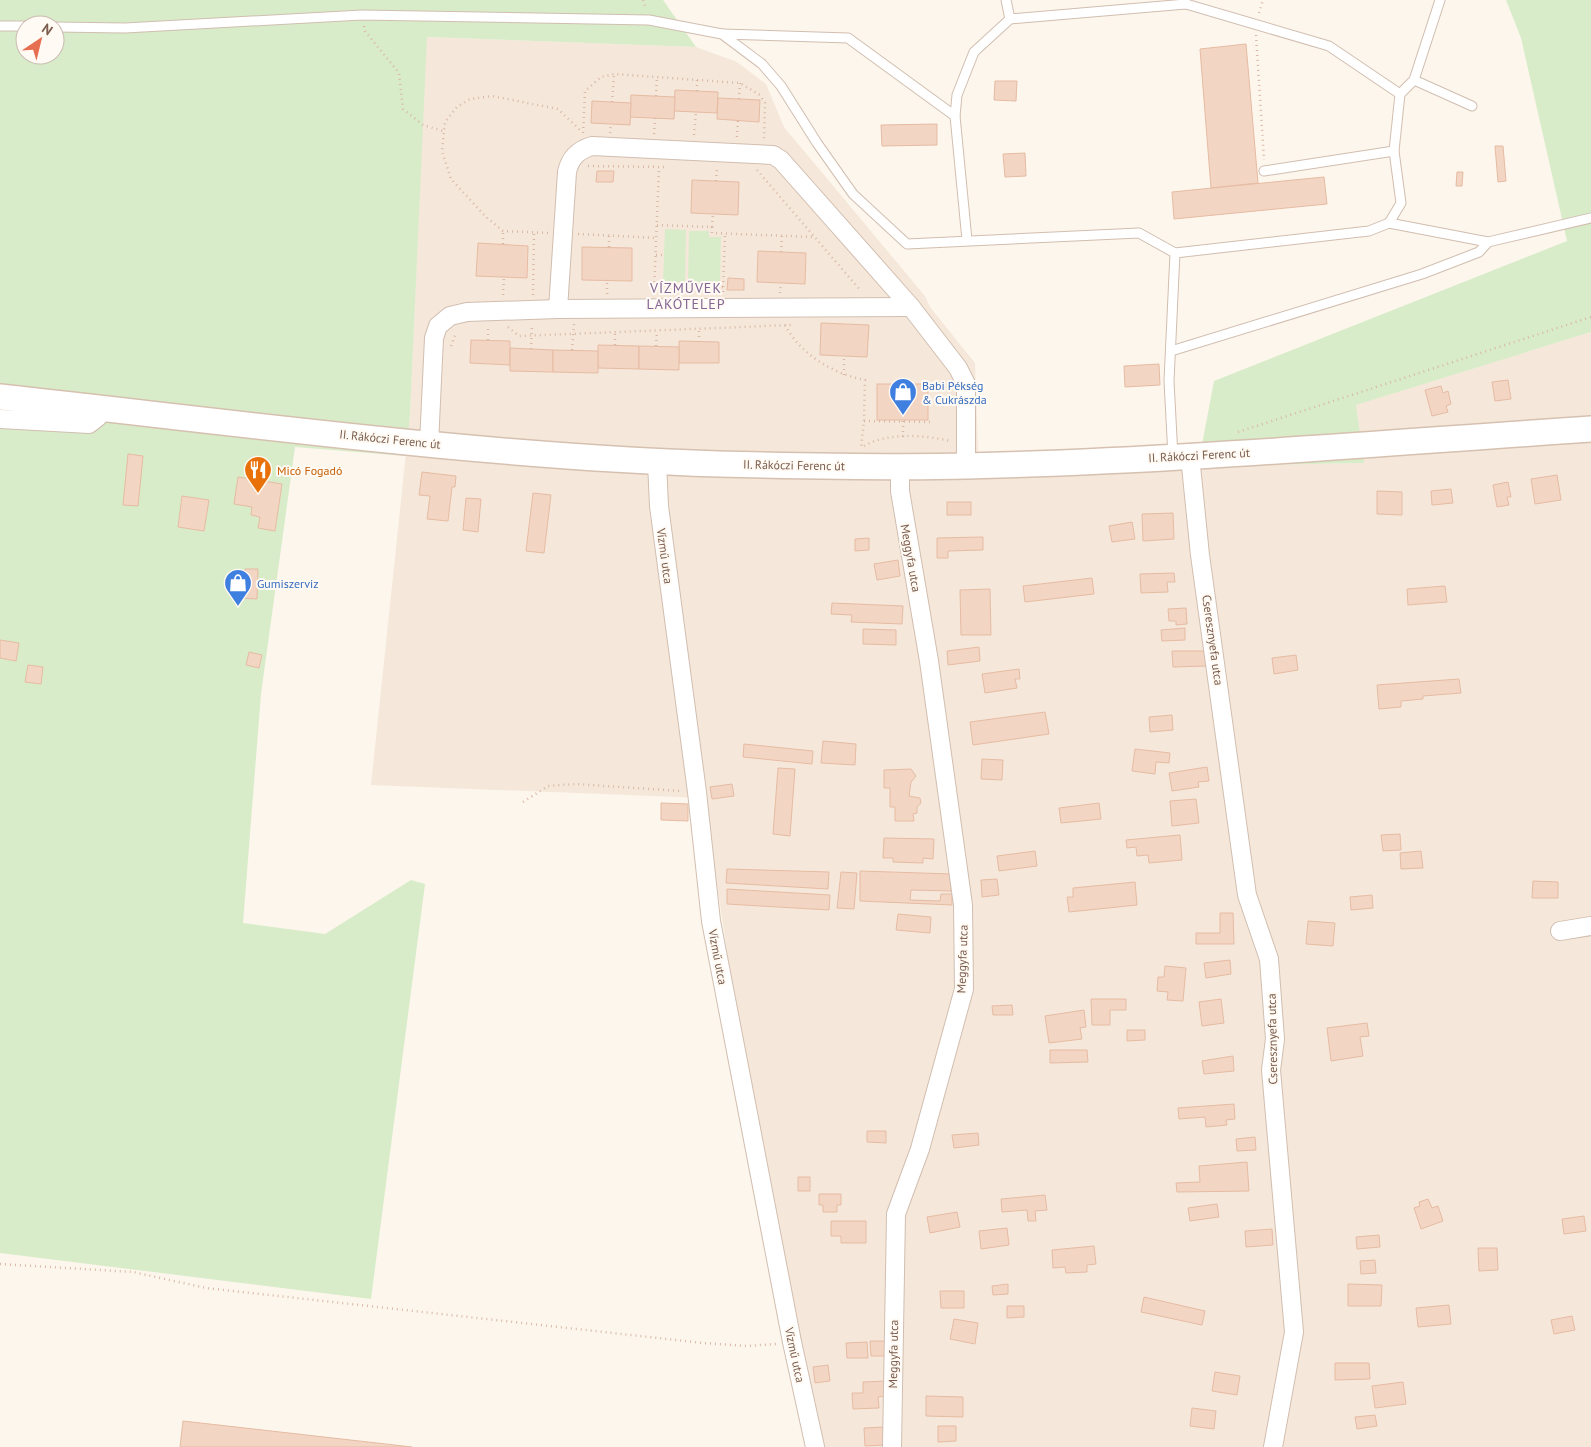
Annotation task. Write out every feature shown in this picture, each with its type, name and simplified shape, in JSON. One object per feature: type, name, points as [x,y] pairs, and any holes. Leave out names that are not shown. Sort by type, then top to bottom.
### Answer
[{"type":"main road","name":"II. Rákóczi Ferenc út","points":[[0,397],[430,444],[657,462],[900,466],[966,455],[1182,456],[1591,430]]},
{"type":"street","points":[[558,309],[567,172],[569,163],[575,154],[592,146],[764,153],[772,155],[780,160],[911,307],[958,368],[966,384],[966,455]]},
{"type":"street","points":[[430,444],[434,338],[438,326],[450,316],[467,312],[558,309],[911,307]]},
{"type":"street","points":[[0,418],[89,424],[98,417],[98,408]]},
{"type":"street","name":"Cseresznyefa utca","points":[[1182,456],[1200,555],[1247,895],[1269,959],[1273,999],[1275,1039],[1271,1070],[1294,1332],[1273,1447]]},
{"type":"street","name":"Vízmű utca","points":[[657,462],[659,506],[697,792],[711,921],[792,1342],[815,1447]]},
{"type":"street","name":"Meggyfa utca","points":[[892,1447],[896,1214],[920,1149],[964,989],[963,905],[929,661],[900,491],[900,466]]},
{"type":"street","points":[[1560,931],[1591,926]]},
{"type":"lane","points":[[1006,0],[1010,19]]},
{"type":"lane","points":[[1389,223],[1401,203],[1394,151],[1400,94],[1414,80],[1440,0]]},
{"type":"lane","points":[[967,240],[955,116],[957,95],[974,52],[1010,19],[1186,4],[1329,46],[1400,94]]},
{"type":"lane","points":[[65,27],[125,28],[362,15],[649,20],[722,34],[848,38],[955,116]]},
{"type":"lane","points":[[0,26],[15,26]]},
{"type":"lane","points":[[722,34],[762,64],[781,86],[817,143],[853,194],[907,244],[1139,233],[1175,253],[1369,231],[1389,223],[1488,242],[1591,218]]},
{"type":"lane","points":[[1414,80],[1472,106]]},
{"type":"lane","points":[[1264,170],[1394,151]]},
{"type":"lane","points":[[1171,351],[1422,274],[1479,252],[1488,242]]},
{"type":"lane","points":[[1175,253],[1168,381],[1182,456]]},
{"type":"path","points":[[362,15],[365,31],[399,73],[403,109],[423,125],[442,131]]},
{"type":"path","points":[[1255,24],[1264,170]]},
{"type":"path","points":[[612,102],[614,74]]},
{"type":"path","points":[[656,238],[503,231],[486,217],[451,179],[442,151],[442,131],[445,122],[457,107],[470,99],[492,96],[558,109],[583,133],[585,91],[601,77],[614,74],[740,83],[760,95],[765,104],[764,153]]},
{"type":"path","points":[[656,96],[658,78]]},
{"type":"path","points":[[697,80],[697,91]]},
{"type":"path","points":[[739,99],[740,83]]},
{"type":"path","points":[[693,150],[696,112]]},
{"type":"path","points":[[654,309],[659,149]]},
{"type":"path","points":[[579,166],[668,167]]},
{"type":"path","points":[[716,181],[716,169],[725,170]]},
{"type":"path","points":[[750,171],[759,172],[874,307]]},
{"type":"path","points":[[713,214],[712,233],[814,237]]},
{"type":"path","points":[[657,225],[712,226]]},
{"type":"path","points":[[503,231],[503,244]]},
{"type":"path","points":[[531,349],[534,232]]},
{"type":"path","points":[[722,328],[725,234]]},
{"type":"path","points":[[780,252],[782,235]]},
{"type":"path","points":[[608,247],[609,236]]},
{"type":"path","points":[[656,255],[664,256]]},
{"type":"path","points":[[716,283],[716,287],[723,287]]},
{"type":"path","points":[[1247,434],[1236,434],[1591,317]]},
{"type":"path","points":[[488,326],[488,340]]},
{"type":"path","points":[[508,327],[519,336],[531,336],[786,326],[791,336],[806,352],[844,376],[865,380],[861,448]]},
{"type":"path","points":[[699,329],[699,342]]},
{"type":"path","points":[[656,346],[657,331]]},
{"type":"path","points":[[614,346],[615,332]]},
{"type":"path","points":[[572,335],[572,350]]},
{"type":"path","points":[[844,356],[844,376]]},
{"type":"path","points":[[864,421],[931,422]]},
{"type":"path","points":[[903,421],[903,438]]},
{"type":"path","points":[[853,449],[861,448],[883,438],[934,437],[966,455]]},
{"type":"path","points":[[524,802],[548,786],[575,784],[697,792]]},
{"type":"path","points":[[0,1264],[133,1272],[206,1288],[703,1344],[748,1346],[792,1342]]},
{"type":"shaded area","points":[[426,37],[696,47],[737,62],[766,84],[784,127],[925,296],[930,307],[975,363],[979,475],[1198,466],[1363,463],[1355,405],[1591,332],[1591,1447],[808,1447],[787,1351],[704,798],[371,785],[410,415]]},
{"type":"green space","points":[[0,0],[663,0],[696,47],[427,37],[410,415],[406,456],[295,447],[261,694],[243,923],[325,934],[411,880],[425,884],[371,1299],[0,1253]]},
{"type":"green space","points":[[1506,0],[1591,0],[1591,332],[1356,405],[1364,463],[1198,466],[1214,381],[1567,241],[1521,38]]},
{"type":"green space","points":[[665,229],[686,230],[685,282],[663,282]]},
{"type":"green space","points":[[689,231],[709,231],[709,237],[721,237],[720,283],[688,282]]},
{"type":"building","points":[[1246,44],[1258,183],[1211,188],[1200,49]]},
{"type":"building","points":[[995,81],[1017,81],[1016,101],[994,100]]},
{"type":"building","points":[[675,90],[718,92],[717,113],[674,111]]},
{"type":"building","points":[[631,95],[675,97],[674,119],[630,117]]},
{"type":"building","points":[[718,98],[760,100],[759,122],[717,119]]},
{"type":"building","points":[[592,101],[631,103],[630,125],[591,123]]},
{"type":"building","points":[[937,124],[937,145],[882,146],[881,125]]},
{"type":"building","points":[[1495,146],[1503,146],[1506,181],[1498,182]]},
{"type":"building","points":[[1025,153],[1026,176],[1005,177],[1003,154]]},
{"type":"building","points":[[597,171],[614,171],[613,182],[596,182]]},
{"type":"building","points":[[1457,172],[1463,172],[1462,186],[1456,186]]},
{"type":"building","points":[[1324,177],[1327,204],[1174,219],[1172,192]]},
{"type":"building","points":[[692,180],[739,182],[738,215],[691,213]]},
{"type":"building","points":[[478,243],[528,246],[527,278],[476,276]]},
{"type":"building","points":[[582,247],[632,248],[632,281],[582,280]]},
{"type":"building","points":[[758,251],[806,253],[805,284],[757,282]]},
{"type":"building","points":[[728,278],[744,279],[744,290],[727,290]]},
{"type":"building","points":[[821,323],[869,325],[867,357],[820,355]]},
{"type":"building","points":[[471,340],[510,341],[510,365],[470,363]]},
{"type":"building","points":[[679,341],[719,342],[719,363],[679,363]]},
{"type":"building","points":[[598,345],[639,346],[639,369],[598,368]]},
{"type":"building","points":[[639,346],[679,347],[679,370],[639,369]]},
{"type":"building","points":[[510,348],[553,350],[553,372],[510,371]]},
{"type":"building","points":[[553,350],[598,351],[598,373],[553,372]]},
{"type":"building","points":[[1159,364],[1160,385],[1125,387],[1124,366]]},
{"type":"building","points":[[1508,380],[1511,399],[1495,401],[1492,382]]},
{"type":"building","points":[[877,384],[928,384],[928,420],[877,420]]},
{"type":"building","points":[[1441,386],[1443,393],[1448,391],[1451,404],[1446,406],[1448,412],[1432,416],[1425,390]]},
{"type":"building","points":[[128,454],[143,456],[138,506],[123,505]]},
{"type":"building","points":[[422,472],[456,476],[455,487],[452,487],[448,521],[427,519],[430,496],[419,495]]},
{"type":"building","points":[[1557,475],[1561,500],[1535,504],[1531,479]]},
{"type":"building","name":"Micó Fogadó","points":[[238,477],[282,484],[275,531],[258,528],[260,517],[251,515],[252,507],[234,504]]},
{"type":"building","points":[[1508,482],[1511,497],[1507,497],[1509,505],[1497,507],[1493,485]]},
{"type":"building","points":[[1451,489],[1453,503],[1432,505],[1431,491]]},
{"type":"building","points":[[1377,491],[1402,492],[1402,515],[1377,514]]},
{"type":"building","points":[[533,493],[551,495],[544,553],[526,551]]},
{"type":"building","points":[[182,496],[209,500],[204,531],[178,527]]},
{"type":"building","points":[[466,498],[481,499],[478,532],[463,530]]},
{"type":"building","points":[[947,502],[971,502],[971,515],[947,515]]},
{"type":"building","points":[[1173,513],[1174,539],[1143,541],[1142,514]]},
{"type":"building","points":[[1132,522],[1135,539],[1112,542],[1109,526]]},
{"type":"building","points":[[983,537],[983,550],[948,551],[948,558],[937,558],[937,538]]},
{"type":"building","points":[[869,538],[869,550],[855,551],[855,539]]},
{"type":"building","points":[[898,560],[900,576],[877,580],[874,564]]},
{"type":"building","points":[[245,569],[258,569],[257,599],[236,598],[237,589],[244,589]]},
{"type":"building","points":[[1174,573],[1175,582],[1167,582],[1168,592],[1141,593],[1140,574]]},
{"type":"building","points":[[1092,578],[1094,594],[1025,602],[1023,586]]},
{"type":"building","points":[[1445,586],[1447,602],[1408,605],[1407,589]]},
{"type":"building","points":[[990,589],[991,635],[961,635],[960,590]]},
{"type":"building","points":[[832,603],[903,606],[902,624],[851,622],[852,615],[831,614]]},
{"type":"building","points":[[1186,608],[1187,624],[1176,625],[1176,621],[1169,621],[1168,609]]},
{"type":"building","points":[[1185,628],[1185,640],[1162,641],[1161,630]]},
{"type":"building","points":[[863,629],[896,630],[896,645],[863,644]]},
{"type":"building","points":[[0,640],[19,643],[16,661],[0,658]]},
{"type":"building","points":[[979,647],[980,661],[948,665],[947,651]]},
{"type":"building","points":[[1172,651],[1207,651],[1207,666],[1173,667]]},
{"type":"building","points":[[249,652],[262,655],[259,668],[246,665]]},
{"type":"building","points":[[1296,655],[1298,670],[1274,674],[1272,658]]},
{"type":"building","points":[[28,665],[43,667],[41,684],[25,682]]},
{"type":"building","points":[[1019,669],[1020,679],[1015,679],[1017,688],[985,693],[982,674]]},
{"type":"building","points":[[1459,679],[1461,693],[1423,696],[1423,699],[1401,701],[1401,707],[1379,709],[1377,685]]},
{"type":"building","points":[[1045,712],[1049,734],[973,745],[970,722]]},
{"type":"building","points":[[1172,715],[1173,730],[1150,732],[1149,717]]},
{"type":"building","points":[[823,741],[856,744],[855,765],[821,763]]},
{"type":"building","points":[[744,744],[813,751],[812,764],[743,757]]},
{"type":"building","points":[[1135,749],[1170,753],[1169,763],[1156,762],[1155,774],[1132,771]]},
{"type":"building","points":[[982,759],[1003,760],[1002,780],[981,779]]},
{"type":"building","points":[[1207,767],[1209,781],[1198,782],[1199,787],[1172,791],[1169,773]]},
{"type":"building","points":[[778,768],[795,769],[790,836],[773,834]]},
{"type":"building","points":[[911,769],[916,776],[911,782],[909,796],[920,798],[921,803],[917,807],[917,813],[913,814],[914,821],[895,821],[895,807],[890,807],[890,788],[884,788],[884,770]]},
{"type":"building","points":[[732,784],[734,796],[712,799],[710,787]]},
{"type":"building","points":[[1196,799],[1199,823],[1172,826],[1170,801]]},
{"type":"building","points":[[661,803],[688,804],[688,821],[661,820]]},
{"type":"building","points":[[1099,803],[1101,819],[1061,823],[1059,808]]},
{"type":"building","points":[[1400,834],[1401,850],[1383,851],[1381,835]]},
{"type":"building","points":[[1180,835],[1182,860],[1149,863],[1148,855],[1137,856],[1136,847],[1127,848],[1126,840]]},
{"type":"building","points":[[884,838],[934,839],[933,859],[923,858],[923,863],[893,862],[893,858],[883,858]]},
{"type":"building","points":[[1035,851],[1037,866],[999,871],[997,856]]},
{"type":"building","points":[[1421,851],[1423,868],[1401,869],[1400,853]]},
{"type":"building","points":[[727,869],[829,872],[828,889],[726,883]]},
{"type":"building","points":[[860,871],[951,874],[951,891],[911,890],[910,900],[940,901],[941,894],[952,894],[952,905],[860,901]]},
{"type":"building","points":[[841,872],[857,873],[854,909],[837,908]]},
{"type":"building","points":[[997,879],[999,895],[982,897],[981,880]]},
{"type":"building","points":[[1533,881],[1558,882],[1558,898],[1532,898]]},
{"type":"building","points":[[1135,882],[1137,905],[1069,912],[1067,897],[1073,897],[1073,888]]},
{"type":"building","points":[[727,889],[830,895],[829,910],[727,904]]},
{"type":"building","points":[[1372,895],[1373,908],[1351,910],[1350,897]]},
{"type":"building","points":[[1220,913],[1233,913],[1234,944],[1196,944],[1196,933],[1220,933]]},
{"type":"building","points":[[898,914],[931,917],[930,933],[896,930]]},
{"type":"building","points":[[1308,921],[1335,923],[1333,946],[1306,944]]},
{"type":"building","points":[[1230,960],[1231,974],[1206,978],[1204,963]]},
{"type":"building","points":[[1165,966],[1186,968],[1183,1001],[1167,1000],[1168,992],[1157,991],[1158,977],[1164,977]]},
{"type":"building","points":[[1091,999],[1126,999],[1126,1010],[1110,1010],[1110,1025],[1092,1025]]},
{"type":"building","points":[[1221,999],[1224,1023],[1202,1026],[1199,1002]]},
{"type":"building","points":[[1012,1005],[1013,1015],[993,1015],[992,1006]]},
{"type":"building","points":[[1084,1010],[1086,1027],[1080,1028],[1082,1039],[1049,1043],[1045,1016]]},
{"type":"building","points":[[1367,1023],[1369,1036],[1360,1037],[1363,1056],[1331,1061],[1327,1028]]},
{"type":"building","points":[[1127,1030],[1145,1030],[1145,1040],[1127,1041]]},
{"type":"building","points":[[1050,1050],[1087,1050],[1088,1062],[1050,1063]]},
{"type":"building","points":[[1233,1056],[1234,1071],[1204,1074],[1202,1061]]},
{"type":"building","points":[[1234,1104],[1235,1119],[1226,1120],[1227,1125],[1206,1127],[1205,1117],[1179,1119],[1178,1108]]},
{"type":"building","points":[[867,1131],[886,1131],[886,1143],[867,1142]]},
{"type":"building","points":[[978,1133],[979,1145],[954,1148],[952,1135]]},
{"type":"building","points":[[1255,1137],[1256,1150],[1237,1151],[1236,1139]]},
{"type":"building","points":[[1247,1162],[1249,1191],[1177,1192],[1176,1183],[1200,1182],[1199,1166]]},
{"type":"building","points":[[798,1177],[810,1177],[810,1191],[798,1191]]},
{"type":"building","points":[[819,1194],[841,1194],[841,1205],[837,1205],[837,1212],[823,1212],[823,1205],[819,1205]]},
{"type":"building","points":[[1045,1195],[1047,1210],[1035,1211],[1036,1221],[1028,1221],[1027,1210],[1002,1212],[1001,1199]]},
{"type":"building","points":[[1428,1199],[1432,1208],[1438,1206],[1443,1221],[1421,1229],[1414,1208],[1420,1206],[1419,1202]]},
{"type":"building","points":[[1217,1204],[1219,1217],[1190,1221],[1188,1208]]},
{"type":"building","points":[[957,1212],[960,1227],[930,1233],[927,1217]]},
{"type":"building","points":[[1584,1216],[1586,1231],[1564,1234],[1562,1219]]},
{"type":"building","points":[[831,1221],[866,1221],[866,1243],[841,1243],[841,1236],[831,1236]]},
{"type":"building","points":[[1007,1228],[1009,1245],[981,1249],[979,1231]]},
{"type":"building","points":[[1272,1229],[1273,1245],[1246,1247],[1245,1231]]},
{"type":"building","points":[[1379,1235],[1380,1247],[1357,1249],[1356,1237]]},
{"type":"building","points":[[1094,1246],[1096,1264],[1087,1265],[1087,1272],[1066,1273],[1065,1267],[1053,1268],[1052,1250]]},
{"type":"building","points":[[1478,1248],[1497,1248],[1498,1270],[1479,1271]]},
{"type":"building","points":[[1375,1260],[1376,1273],[1361,1274],[1360,1261]]},
{"type":"building","points":[[1008,1284],[1008,1294],[993,1295],[992,1286]]},
{"type":"building","points":[[1348,1284],[1382,1285],[1381,1306],[1348,1306]]},
{"type":"building","points":[[940,1291],[964,1291],[964,1308],[941,1308]]},
{"type":"building","points":[[1144,1297],[1205,1311],[1202,1325],[1141,1312]]},
{"type":"building","points":[[1449,1305],[1451,1324],[1418,1327],[1416,1308]]},
{"type":"building","points":[[1007,1306],[1024,1306],[1024,1317],[1007,1318]]},
{"type":"building","points":[[1572,1316],[1575,1330],[1554,1334],[1551,1320]]},
{"type":"building","points":[[954,1319],[978,1323],[975,1344],[950,1339]]},
{"type":"building","points":[[870,1341],[888,1341],[888,1356],[871,1356]]},
{"type":"building","points":[[867,1342],[868,1358],[847,1358],[846,1343]]},
{"type":"building","points":[[1335,1363],[1369,1363],[1370,1379],[1335,1380]]},
{"type":"building","points":[[828,1365],[830,1381],[815,1383],[813,1367]]},
{"type":"building","points":[[1215,1372],[1240,1376],[1237,1395],[1212,1391]]},
{"type":"building","points":[[887,1381],[888,1396],[878,1397],[879,1408],[853,1409],[852,1393],[863,1393],[863,1382]]},
{"type":"building","points":[[1403,1382],[1406,1404],[1375,1408],[1372,1386]]},
{"type":"building","points":[[926,1396],[963,1397],[963,1417],[926,1416]]},
{"type":"building","points":[[1192,1408],[1216,1411],[1214,1429],[1190,1426]]},
{"type":"building","points":[[1375,1415],[1377,1426],[1357,1429],[1355,1417]]},
{"type":"building","points":[[183,1421],[412,1447],[180,1447]]},
{"type":"building","points":[[938,1426],[956,1426],[956,1441],[938,1442]]},
{"type":"building","points":[[884,1427],[885,1445],[865,1446],[864,1428]]},
{"type":"place","name":"Babi Pékség & Cukrászda","points":[[903,416]]},
{"type":"place","name":"Micó Fogadó","points":[[258,494]]},
{"type":"place","name":"Gumiszerviz","points":[[238,607]]},
{"type":"district","name":"VÍZMŰVEK LAKÓTELEP","points":[[686,296]]}]
